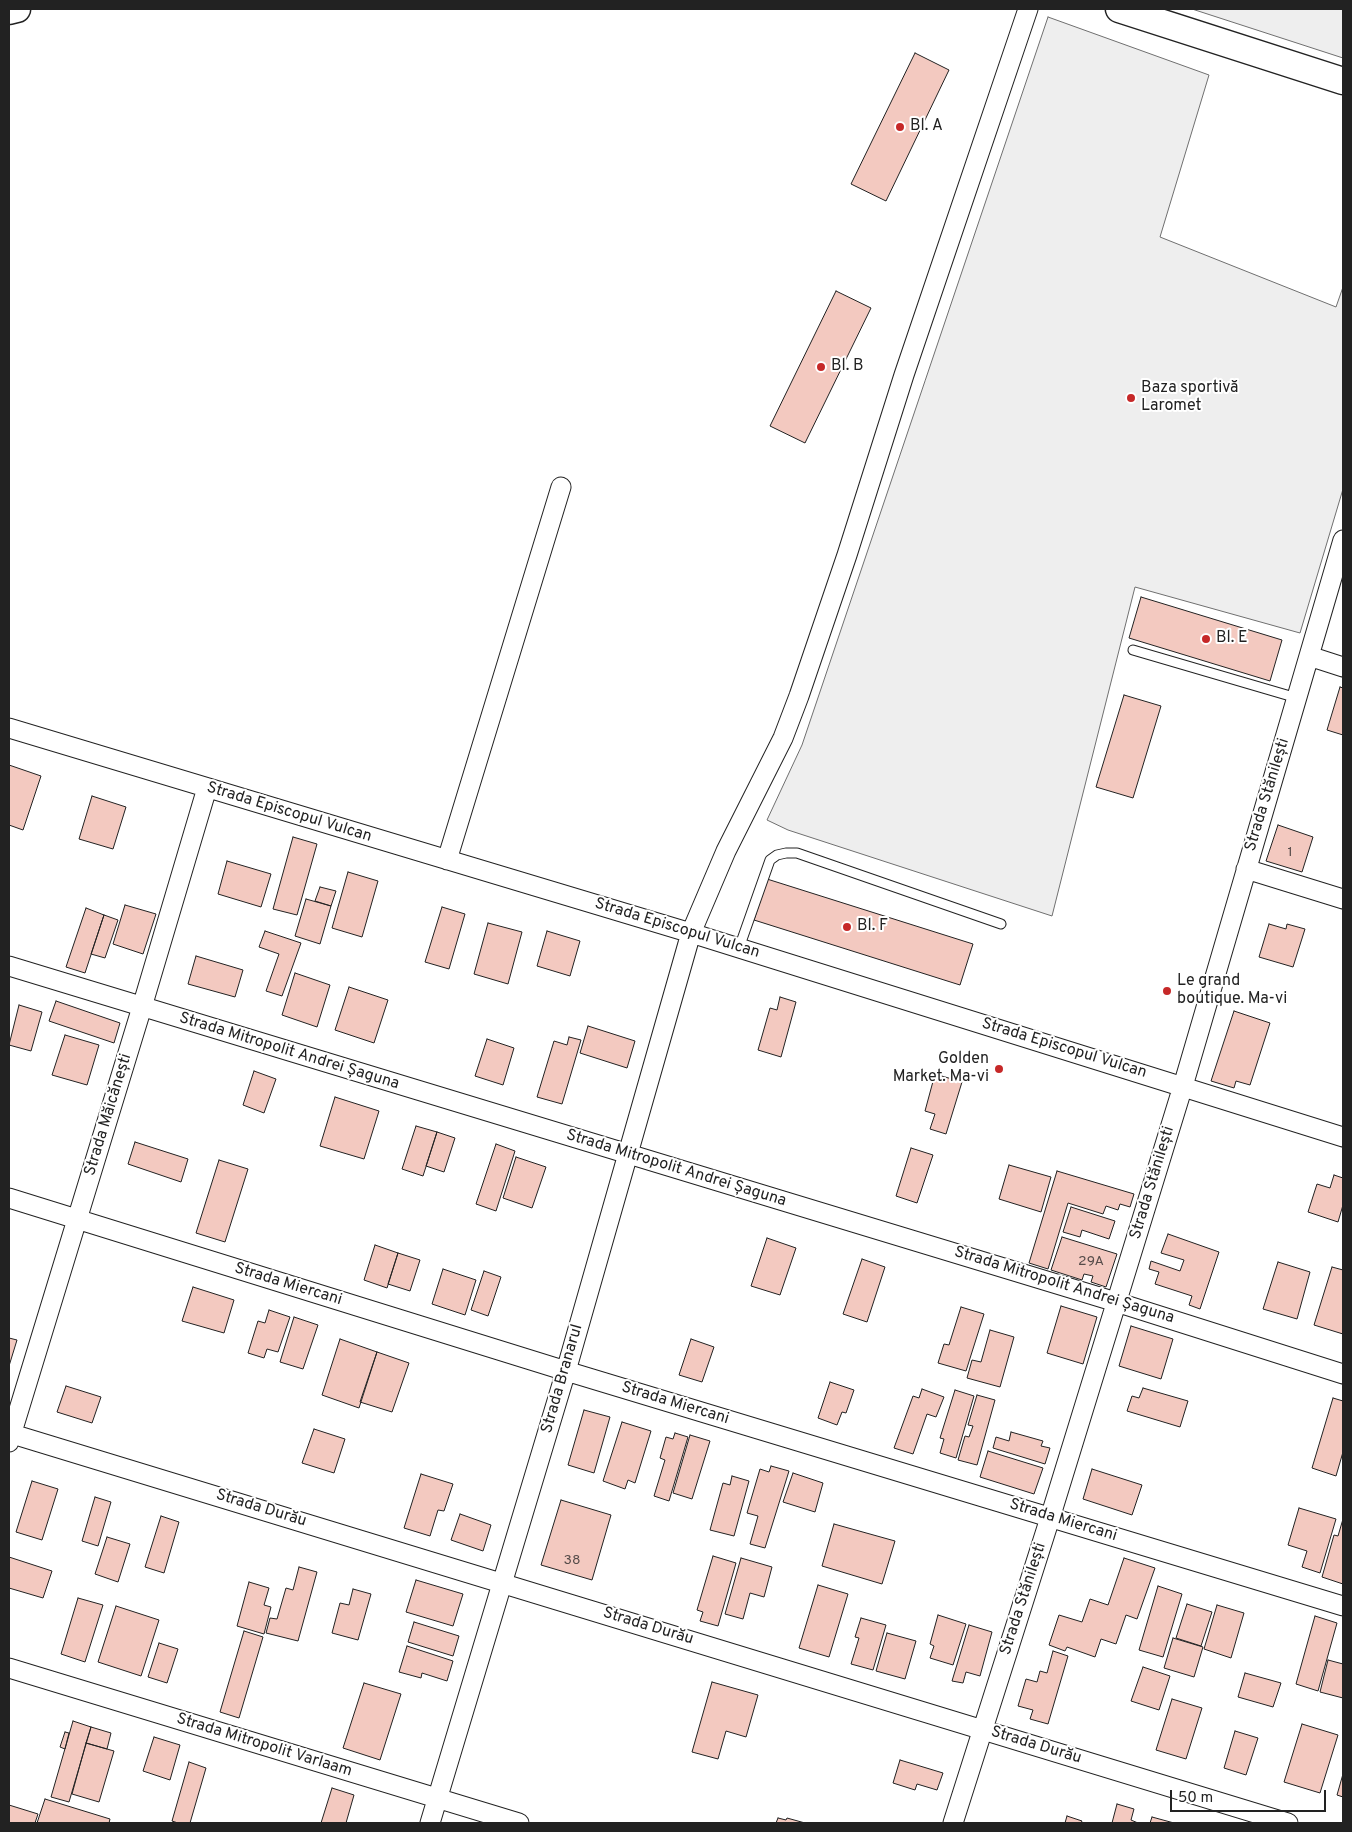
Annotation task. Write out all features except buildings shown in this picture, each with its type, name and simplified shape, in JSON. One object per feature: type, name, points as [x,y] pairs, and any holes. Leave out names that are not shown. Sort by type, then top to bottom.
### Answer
[{"type":"street","points":[[9,11],[17,9]]},
{"type":"street","name":"Strada Branarul","points":[[430,1823],[566,1371],[691,933],[730,844],[783,738],[799,696],[847,555],[904,376],[1028,9]]},
{"type":"street","points":[[1118,9],[1343,81]]},
{"type":"street","points":[[447,860],[561,488]]},
{"type":"street","name":"Strada Stănilești","points":[[953,1823],[1050,1518],[1183,1086],[1343,540]]},
{"type":"street","points":[[1309,656],[1343,667]]},
{"type":"street","name":"Strada Episcopul Vulcan","points":[[9,728],[691,933],[1343,1137]]},
{"type":"street","name":"Strada Măicănești","points":[[10,1436],[142,1007],[207,788]]},
{"type":"street","points":[[1246,869],[1343,899]]},
{"type":"street","name":"Strada Mitropolit Andrei Șaguna","points":[[9,966],[1116,1302],[1343,1374]]},
{"type":"street","name":"Strada Miercani","points":[[9,1198],[566,1371],[1343,1606]]},
{"type":"street","name":"Strada Durău","points":[[10,1436],[502,1582],[1288,1823]]},
{"type":"street","name":"Strada Mitropolit Varlaam","points":[[9,1668],[519,1823]]},
{"type":"lane","points":[[1134,650],[1297,698]]},
{"type":"lane","points":[[739,948],[770,860],[777,855],[786,853],[797,853],[1001,924]]},
{"type":"shaded area","points":[[1192,9],[1343,9],[1343,58]]},
{"type":"shaded area","name":"Baza sportivă Laromet","points":[[1048,17],[1209,75],[1160,237],[1336,307],[1343,287],[1343,489],[1300,633],[1135,587],[1052,916],[788,830],[767,820],[802,745]]},
{"type":"place","name":"Bl. A","points":[[900,127]]},
{"type":"place","name":"Bl. B","points":[[821,367]]},
{"type":"place","name":"Baza sportivă Laromet","points":[[1131,398]]},
{"type":"place","name":"Bl. E","points":[[1206,639]]},
{"type":"place","name":"Bl. F","points":[[847,927]]},
{"type":"place","name":"Le grand boutique. Ma-vi","points":[[1167,991]]},
{"type":"place","name":"Golden Market. Ma-vi","points":[[999,1069]]}]
